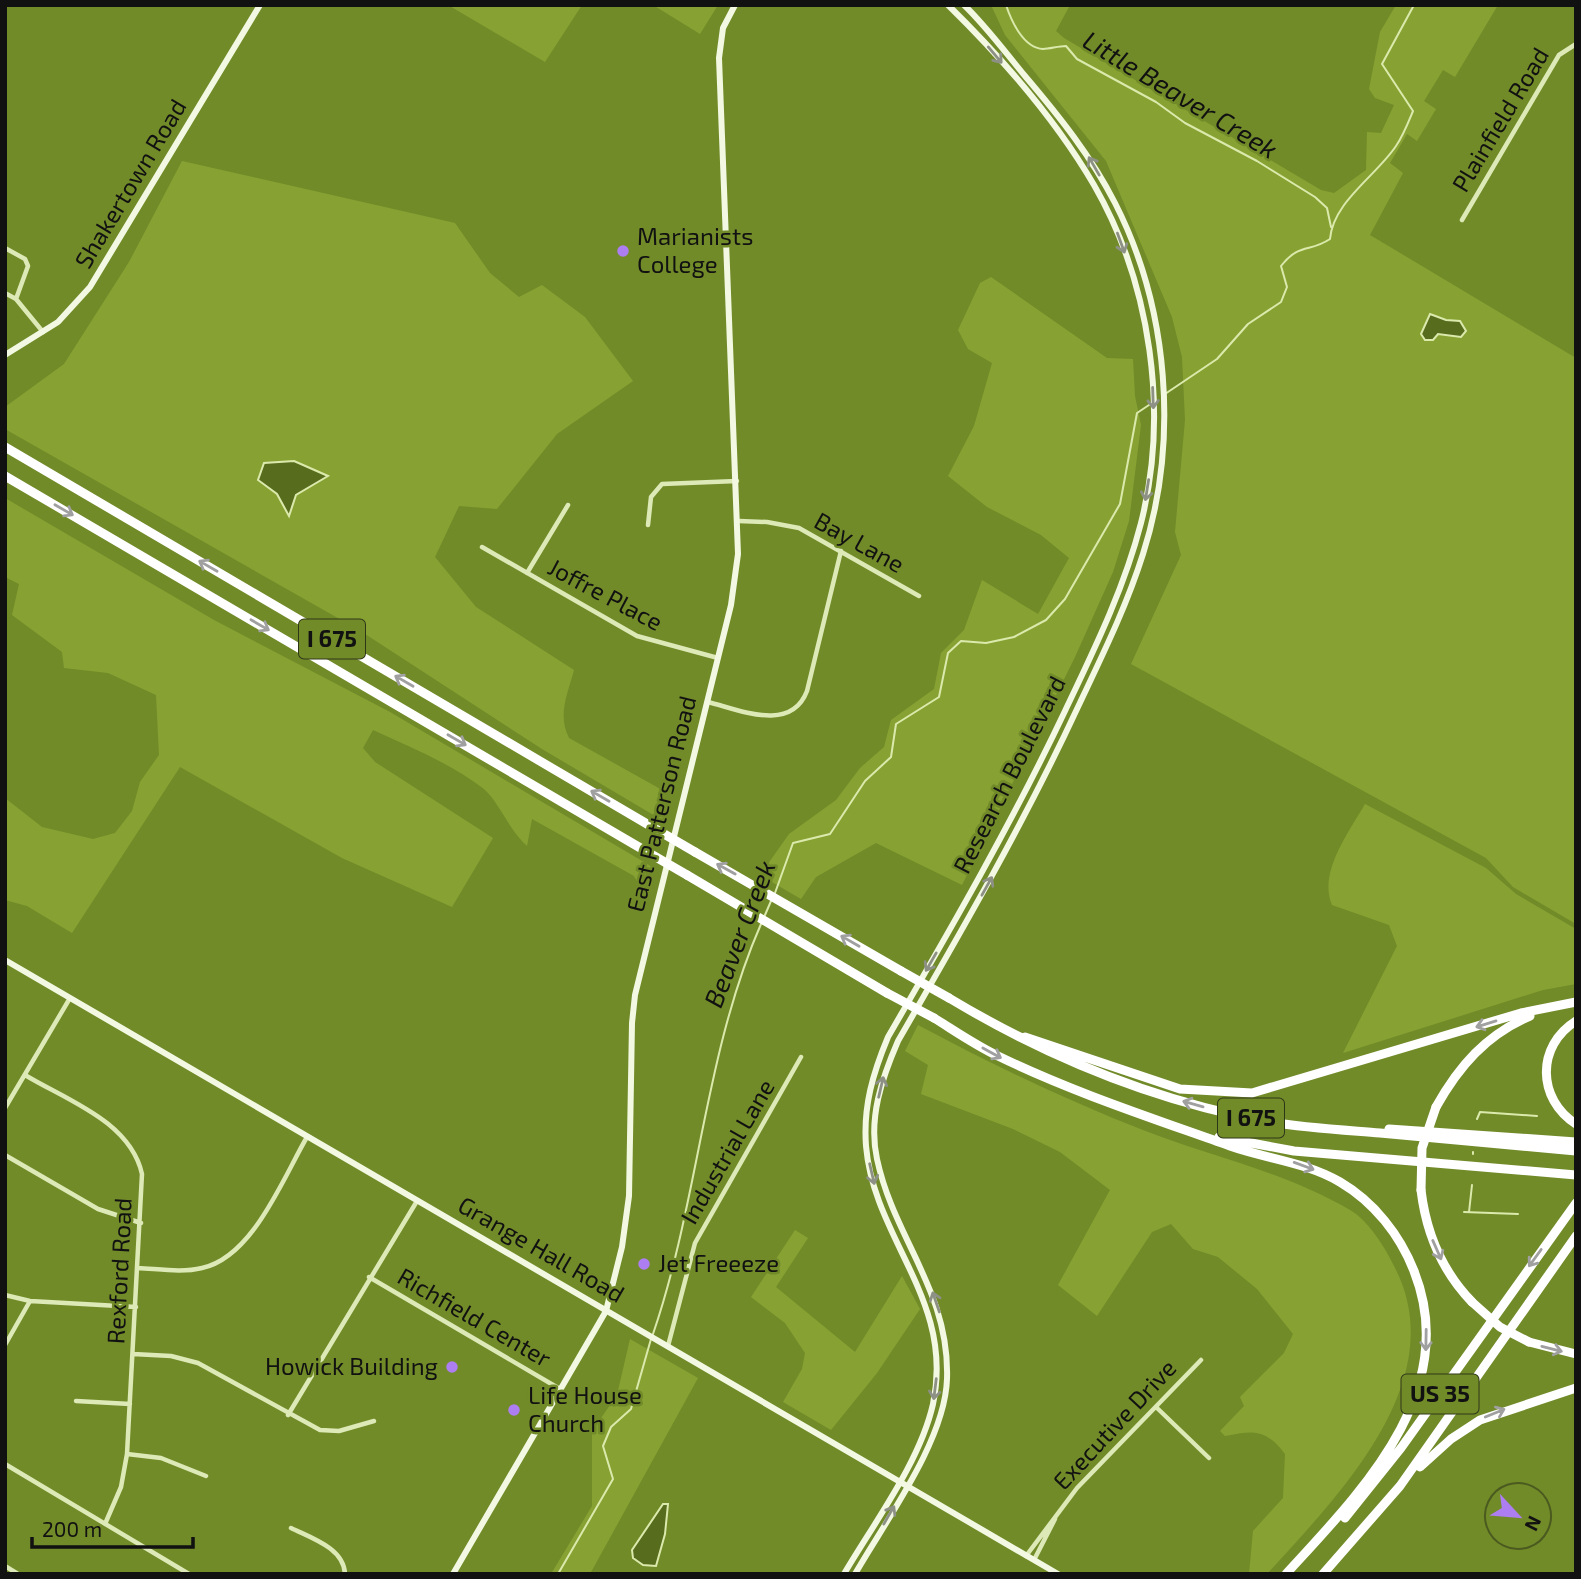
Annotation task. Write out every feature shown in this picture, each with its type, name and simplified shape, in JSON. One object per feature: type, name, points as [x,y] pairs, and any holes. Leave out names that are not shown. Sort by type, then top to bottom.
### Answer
[{"type":"highway","name":"I 675","points":[[5,447],[695,852],[1034,1047],[1136,1087],[1270,1122],[1576,1151]]},
{"type":"highway","name":"I 675","points":[[5,476],[887,993],[995,1055],[1046,1078],[1170,1124],[1294,1151],[1576,1175]]},
{"type":"highway","points":[[1003,1030],[1180,1089],[1252,1093],[1547,1006],[1576,1002]]},
{"type":"highway","points":[[1576,1002],[1535,1014],[1491,1038],[1464,1064],[1436,1107],[1422,1148],[1421,1189],[1426,1220],[1436,1250],[1453,1280],[1472,1303],[1500,1328],[1529,1342],[1576,1354]]},
{"type":"highway","points":[[1576,1021],[1555,1041],[1547,1057],[1545,1076],[1552,1101],[1576,1124]]},
{"type":"highway","points":[[1170,1124],[1234,1147],[1303,1165],[1346,1186],[1377,1212],[1393,1231],[1420,1287],[1425,1312],[1426,1351],[1419,1385],[1403,1426],[1371,1477],[1330,1527],[1286,1574]]},
{"type":"highway","points":[[1332,1129],[1403,1129],[1576,1142]]},
{"type":"highway","points":[[1506,1169],[1576,1180]]},
{"type":"highway","name":"US 35","points":[[1292,1574],[1339,1525],[1384,1471],[1576,1203]]},
{"type":"highway","name":"US 35","points":[[1323,1574],[1400,1486],[1576,1236]]},
{"type":"highway","points":[[1330,1574],[1389,1509],[1576,1245]]},
{"type":"highway","points":[[1420,1467],[1451,1439],[1480,1420],[1576,1388]]},
{"type":"main road","name":"East Patterson Road","points":[[453,1574],[606,1311],[622,1247],[629,1196],[631,1032],[635,995],[736,581],[739,522],[719,58],[723,28],[735,5]]},
{"type":"main road","name":"Research Boulevard","points":[[844,1574],[917,1450],[930,1414],[936,1376],[936,1347],[926,1302],[873,1181],[865,1128],[873,1071],[888,1037],[1012,819],[1091,657],[1126,575],[1142,520],[1150,468],[1152,374],[1140,303],[1114,226],[1094,185],[1056,129],[990,49],[948,5]]},
{"type":"main road","name":"Research Boulevard","points":[[855,1574],[934,1436],[943,1404],[946,1353],[937,1301],[886,1189],[877,1158],[876,1108],[884,1073],[898,1041],[969,918],[1041,784],[1128,598],[1155,510],[1164,416],[1162,368],[1156,324],[1142,272],[1116,205],[1068,128],[964,5]]},
{"type":"main road","name":"Shakertown Road","points":[[5,355],[44,333],[71,309],[94,282],[259,6]]},
{"type":"main road","name":"Grange Hall Road","points":[[5,960],[1058,1574]]},
{"type":"street","name":"Plainfield Road","points":[[1462,220],[1559,54],[1576,44]]},
{"type":"street","points":[[5,248],[25,259],[28,266],[16,299]]},
{"type":"street","points":[[5,293],[16,299],[44,333]]},
{"type":"street","points":[[649,525],[651,497],[662,484],[737,481]]},
{"type":"street","points":[[527,573],[568,505]]},
{"type":"street","name":"Bay Lane","points":[[739,522],[792,526],[919,596]]},
{"type":"street","name":"Joffre Place","points":[[482,547],[637,636],[718,658]]},
{"type":"street","points":[[708,702],[776,716],[790,712],[801,704],[807,691],[841,551]]},
{"type":"street","points":[[5,1108],[70,998]]},
{"type":"street","name":"Industrial Lane","points":[[668,1347],[690,1260],[702,1228],[802,1057]]},
{"type":"street","name":"Rexford Road","points":[[25,1075],[107,1124],[128,1143],[142,1174],[127,1454],[121,1487],[105,1524]]},
{"type":"street","points":[[138,1268],[196,1270],[230,1256],[254,1229],[307,1137]]},
{"type":"street","points":[[5,1155],[98,1209],[141,1223]]},
{"type":"street","points":[[288,1415],[417,1201]]},
{"type":"street","name":"Richfield Center","points":[[369,1278],[560,1389]]},
{"type":"street","points":[[5,1295],[30,1301],[136,1307]]},
{"type":"street","points":[[5,1345],[30,1301]]},
{"type":"street","points":[[133,1354],[171,1356],[198,1363],[311,1428],[329,1432],[358,1428],[374,1421]]},
{"type":"street","name":"Executive Drive","points":[[1027,1556],[1077,1488],[1201,1360]]},
{"type":"street","points":[[76,1401],[130,1405]]},
{"type":"street","points":[[1156,1407],[1209,1458]]},
{"type":"street","points":[[127,1454],[161,1458],[206,1476]]},
{"type":"street","points":[[5,1464],[189,1574]]},
{"type":"street","name":"Executive Drive","points":[[1034,1560],[1056,1515]]},
{"type":"street","points":[[291,1528],[337,1554],[344,1564],[345,1574]]},
{"type":"street","points":[[5,1566],[18,1574]]},
{"type":"shaded area","points":[[448,5],[582,5],[545,62]]},
{"type":"shaded area","points":[[653,5],[718,5],[700,34]]},
{"type":"shaded area","points":[[991,5],[1070,5],[1056,31],[1064,38],[1321,190],[1334,193],[1366,170],[1367,132],[1381,133],[1394,105],[1375,98],[1369,89],[1380,32],[1396,5],[1498,5],[1455,77],[1443,70],[1424,101],[1436,109],[1417,141],[1407,134],[1390,163],[1403,173],[1370,235],[1576,358],[1576,924],[1513,887],[1486,858],[1131,664],[1181,555],[1175,532],[1185,420],[1182,357],[1172,317],[1106,161],[1005,35]]},
{"type":"shaded area","points":[[182,161],[455,223],[490,273],[519,297],[542,285],[585,317],[633,381],[557,434],[497,509],[459,506],[435,557],[476,607],[574,670],[564,712],[569,738],[664,791],[667,823],[542,749],[359,630],[5,429],[5,407],[64,364],[129,262]]},
{"type":"shaded area","points":[[991,277],[1107,358],[1133,359],[1135,396],[1141,425],[1129,521],[1113,572],[1075,657],[962,885],[876,843],[816,877],[801,899],[760,875],[789,834],[836,800],[860,768],[884,747],[891,720],[934,689],[941,653],[964,630],[982,580],[1038,614],[1069,558],[1041,535],[987,507],[948,476],[974,426],[992,363],[968,349],[958,330],[980,283]]},
{"type":"shaded area","points":[[1430,314],[1446,320],[1460,321],[1466,331],[1461,337],[1438,334],[1433,340],[1425,340],[1421,334]]},
{"type":"shaded area","points":[[294,461],[328,476],[296,495],[289,516],[277,494],[258,480],[264,463]]},
{"type":"shaded area","points":[[5,498],[214,620],[390,712],[654,868],[646,898],[634,876],[532,819],[527,846],[484,789],[445,764],[373,730],[363,748],[375,762],[493,838],[452,907],[342,858],[180,767],[72,933],[27,906],[5,900],[5,798],[42,827],[93,839],[115,833],[132,811],[140,782],[159,755],[156,695],[108,673],[64,668],[62,652],[12,615],[19,584],[5,577]]},
{"type":"shaded area","points":[[1365,804],[1486,868],[1516,894],[1576,929],[1576,984],[1543,990],[1343,1053],[1397,946],[1389,925],[1332,905],[1329,893],[1329,880],[1337,853]]},
{"type":"shaded area","points":[[918,1025],[1029,1081],[1114,1118],[1169,1140],[1275,1175],[1326,1197],[1357,1215],[1382,1244],[1395,1268],[1409,1310],[1409,1353],[1398,1394],[1379,1434],[1354,1473],[1325,1510],[1267,1574],[1249,1574],[1253,1531],[1283,1498],[1285,1454],[1272,1440],[1259,1433],[1225,1436],[1220,1431],[1244,1406],[1240,1397],[1284,1353],[1293,1334],[1257,1289],[1218,1257],[1193,1249],[1171,1224],[1152,1232],[1097,1316],[1058,1285],[1110,1190],[1060,1152],[1013,1129],[921,1094],[928,1065],[905,1051]]},
{"type":"shaded area","points":[[795,1230],[808,1238],[776,1287],[855,1352],[902,1276],[920,1309],[877,1373],[831,1430],[783,1402],[802,1369],[805,1353],[785,1323],[751,1297]]},
{"type":"shaded area","points":[[630,1339],[698,1378],[590,1574],[551,1574],[592,1506],[592,1431],[617,1395]]},
{"type":"shaded area","points":[[663,1504],[668,1504],[665,1534],[656,1566],[643,1565],[633,1558],[632,1550]]},
{"type":"waterway","name":"Little Beaver Creek","points":[[1006,5],[1015,25],[1029,44],[1043,49],[1066,46],[1077,59],[1156,102],[1185,123],[1257,161],[1315,197],[1327,208],[1331,227]]},
{"type":"waterway","name":"Beaver Creek","points":[[1165,394],[1217,359],[1248,324],[1281,302],[1287,287],[1281,266],[1299,251],[1330,239],[1333,226],[1347,201],[1399,142],[1413,111],[1382,64],[1414,5]]},
{"type":"waterway","name":"Beaver Creek","points":[[775,893],[793,843],[830,834],[865,781],[891,757],[896,724],[939,697],[948,653],[961,641],[986,643],[1014,637],[1046,620],[1065,599],[1120,504],[1137,413],[1152,403]]},
{"type":"waterway","name":"Beaver Creek","points":[[765,915],[771,901]]},
{"type":"waterway","name":"Beaver Creek","points":[[653,1334],[669,1283],[727,1024],[742,973],[761,924]]},
{"type":"waterway","points":[[1477,1119],[1480,1112],[1537,1116]]},
{"type":"waterway","points":[[1469,1212],[1472,1185]]},
{"type":"waterway","points":[[1464,1212],[1518,1214]]},
{"type":"waterway","name":"Beaver Creek","points":[[558,1574],[613,1479],[603,1446],[611,1427],[631,1409],[651,1339]]},
{"type":"place","name":"Marianists College","points":[[623,251]]},
{"type":"place","name":"Jet Freeeze","points":[[644,1264]]},
{"type":"place","name":"Howick Building","points":[[452,1367]]},
{"type":"place","name":"Life House Church","points":[[514,1410]]}]
